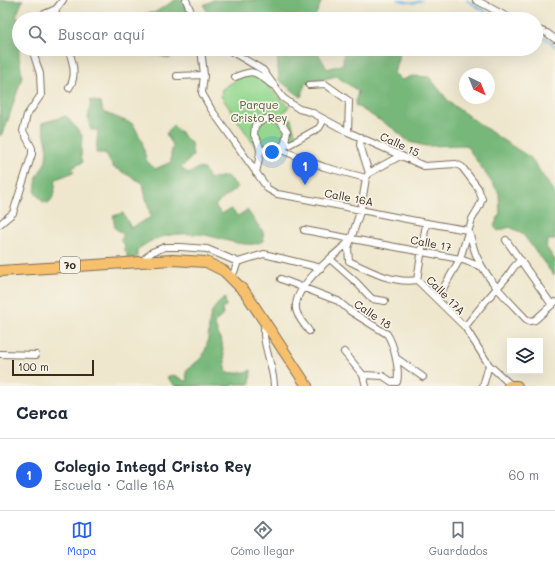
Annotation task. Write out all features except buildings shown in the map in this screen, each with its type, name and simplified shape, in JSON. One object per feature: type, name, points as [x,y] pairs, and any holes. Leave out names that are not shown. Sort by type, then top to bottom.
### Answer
[{"type":"main road","name":"70","points":[[0,271],[140,262],[198,260],[215,265],[232,277],[245,292],[307,386]]},
{"type":"main road","points":[[509,386],[517,386]]},
{"type":"street","points":[[56,12],[62,0]]},
{"type":"street","points":[[186,0],[191,12]]},
{"type":"street","points":[[476,0],[498,12]]},
{"type":"street","points":[[49,12],[56,9]]},
{"type":"street","points":[[543,32],[555,39]]},
{"type":"street","points":[[0,224],[13,213],[32,154],[32,148],[23,131],[27,115],[42,95],[40,74],[34,56]]},
{"type":"street","points":[[69,88],[73,82],[71,56]]},
{"type":"street","name":"Calle 16A","points":[[202,56],[204,75],[202,93],[211,109],[268,189],[277,194],[361,209],[426,224],[468,230]]},
{"type":"street","points":[[239,56],[263,70],[273,86]]},
{"type":"street","points":[[235,77],[251,71],[255,72],[273,86]]},
{"type":"street","points":[[177,76],[204,75]]},
{"type":"street","points":[[310,85],[325,84],[334,88],[349,101],[348,132]]},
{"type":"street","name":"Calle 15","points":[[273,86],[283,98],[299,109],[311,112],[348,132],[400,156],[424,166],[456,164],[462,167],[478,188],[482,199],[468,230]]},
{"type":"street","points":[[261,150],[279,149],[319,128],[322,123],[321,118]]},
{"type":"street","points":[[256,173],[261,150],[260,144],[254,135],[255,125],[266,119],[278,120],[288,131],[284,142],[279,149]]},
{"type":"street","points":[[309,331],[296,308],[297,300],[303,287],[330,259],[352,240],[361,209],[367,176],[360,145],[361,137]]},
{"type":"street","points":[[279,149],[324,167],[367,176],[400,156]]},
{"type":"street","points":[[417,280],[426,224]]},
{"type":"street","name":"Calle 17","points":[[304,230],[460,259],[482,267]]},
{"type":"street","points":[[437,298],[460,259],[468,230]]},
{"type":"street","points":[[468,230],[476,256],[496,287],[530,321],[535,320],[553,303],[506,240]]},
{"type":"street","name":"Calle 17A","points":[[352,240],[348,248],[349,261],[373,273],[408,282],[417,280],[465,327],[490,365],[512,386]]},
{"type":"street","points":[[140,262],[152,252],[165,248],[181,247],[207,249],[238,262],[264,254],[321,268]]},
{"type":"street","points":[[330,259],[356,282],[372,299],[385,301]]},
{"type":"street","points":[[465,327],[496,287],[508,276],[512,267],[521,260]]},
{"type":"street","points":[[232,277],[238,262]]},
{"type":"street","name":"Calle 18","points":[[281,279],[338,301],[350,311],[387,334],[391,340],[396,358],[397,382],[392,382],[383,376],[363,375]]},
{"type":"street","points":[[266,322],[264,332],[273,372],[274,386]]},
{"type":"street","points":[[344,352],[363,375],[366,386]]},
{"type":"street","points":[[0,354],[36,355]]},
{"type":"street","points":[[396,358],[424,377]]},
{"type":"street","points":[[483,386],[490,365]]},
{"type":"green space","points":[[0,0],[23,0],[18,12],[12,12],[12,56],[19,56],[22,77],[5,129],[0,136]]},
{"type":"green space","points":[[175,0],[183,0],[188,11],[186,12],[156,12]]},
{"type":"green space","points":[[213,0],[322,0],[317,12],[207,12],[204,5]]},
{"type":"green space","points":[[162,56],[171,56],[169,59]]},
{"type":"green space","points":[[277,56],[320,56],[327,69],[343,64],[344,56],[399,56],[394,73],[402,80],[412,76],[429,77],[450,103],[531,158],[555,194],[555,240],[548,240],[546,247],[555,260],[554,276],[522,233],[510,227],[498,231],[494,226],[500,213],[499,193],[466,145],[426,146],[409,142],[394,129],[355,105],[358,91],[336,76],[305,84],[301,97],[279,80]]},
{"type":"green space","name":"Parque Cristo Rey","points":[[251,75],[258,77],[289,106],[283,114],[291,119],[296,138],[273,147],[257,149],[221,96],[222,89],[241,77]]},
{"type":"green space","points":[[91,100],[101,103],[103,112],[133,124],[142,141],[146,160],[155,169],[171,162],[173,145],[166,134],[173,125],[191,143],[193,156],[181,168],[189,174],[198,168],[204,169],[209,179],[227,176],[238,187],[215,205],[221,214],[231,209],[238,216],[247,210],[263,232],[264,240],[258,243],[241,244],[198,234],[165,236],[151,241],[137,250],[137,258],[127,258],[127,253],[124,250],[125,245],[120,240],[124,235],[115,228],[113,216],[123,213],[131,228],[151,217],[143,183],[113,167],[105,153],[96,153],[98,130],[91,130],[88,119]]},
{"type":"green space","points":[[66,116],[82,135],[81,156],[83,162],[72,168],[74,172],[56,179],[54,195],[49,203],[43,202],[35,192],[37,177],[46,161],[47,144],[42,123]]},
{"type":"green space","points":[[225,298],[226,306],[222,308],[223,315],[214,323],[222,344],[227,373],[247,372],[251,370],[250,384],[233,384],[233,386],[175,386],[166,377],[173,375],[187,382],[186,372],[202,357],[206,347],[210,317],[217,304]]},
{"type":"waterway","points":[[398,0],[414,3],[422,0]]},
{"type":"waterway","points":[[466,0],[486,12]]},
{"type":"waterway","points":[[543,38],[548,40],[555,47]]},
{"type":"place","name":"Colegio Integd Cristo Rey","points":[[305,185]]}]
